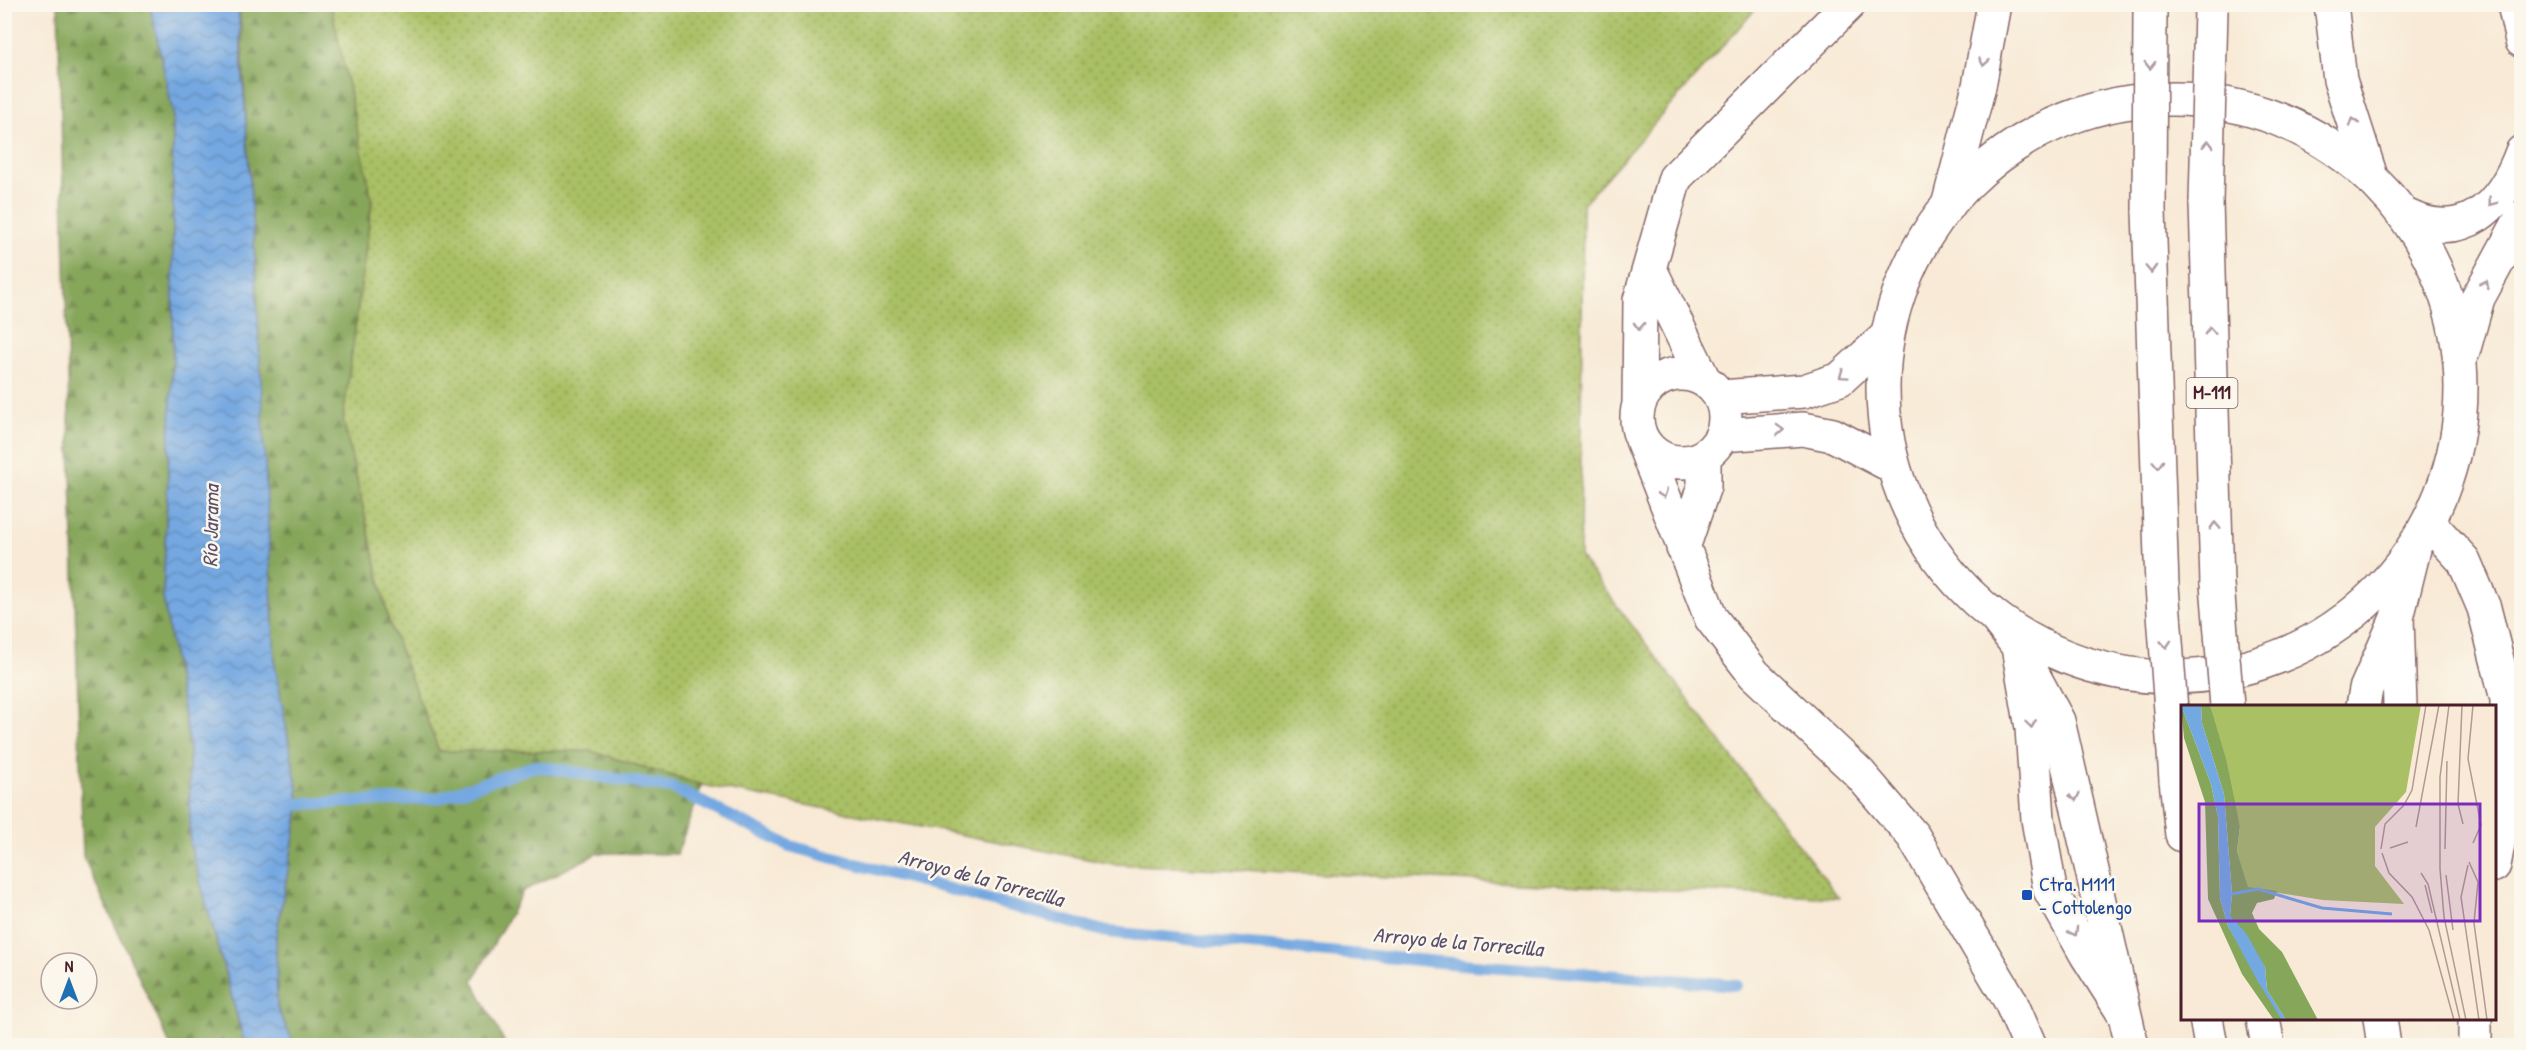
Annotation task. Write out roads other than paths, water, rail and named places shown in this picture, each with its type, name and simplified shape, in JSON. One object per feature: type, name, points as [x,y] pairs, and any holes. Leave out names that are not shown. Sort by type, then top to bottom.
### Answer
[{"type":"main road","points":[[1849,4],[1675,178],[1640,300],[1637,428],[1711,618],[1754,674],[1859,773],[1913,836],[2010,1000],[2030,1046]]},
{"type":"main road","points":[[1948,206],[1979,86],[1994,4]]},
{"type":"main road","points":[[2331,4],[2340,80],[2371,177]]},
{"type":"main road","points":[[2514,4],[2522,41]]},
{"type":"main road","points":[[2150,6],[2149,211],[2162,586],[2181,826]]},
{"type":"main road","name":"M-111","points":[[2211,7],[2206,202],[2217,584],[2227,705]]},
{"type":"main road","points":[[2129,1031],[2058,721],[2017,645],[1997,620],[1954,580],[1920,532],[1892,466],[1881,391],[1886,337],[1900,285],[1925,234],[1976,176],[2004,152],[2083,107],[2117,99],[2181,99],[2238,106],[2286,122],[2331,146],[2371,177],[2405,215],[2437,271],[2452,310],[2461,359],[2462,412],[2452,464],[2422,537],[2397,618],[2366,689],[2362,705]]},
{"type":"main road","points":[[2405,215],[2423,224],[2441,227],[2464,224],[2486,209],[2506,183],[2522,152]]},
{"type":"main road","points":[[2461,359],[2478,298],[2522,217]]},
{"type":"main road","points":[[1650,269],[1712,389],[1725,422],[1713,446],[1704,486],[1683,549]]},
{"type":"main road","points":[[1639,403],[1647,390],[1659,380],[1673,375],[1689,375],[1712,389],[1804,392],[1840,379],[1886,337]]},
{"type":"main road","points":[[1642,440],[1651,451],[1663,459],[1677,462],[1691,461],[1713,446],[1803,429],[1833,435],[1892,466]]},
{"type":"main road","points":[[1997,620],[2044,648],[2095,667],[2146,677],[2199,677],[2271,660],[2323,636],[2373,597],[2422,537]]},
{"type":"main road","points":[[2422,537],[2464,561],[2484,608],[2507,699],[2508,792],[2496,855]]},
{"type":"main road","points":[[2397,618],[2400,705]]},
{"type":"main road","points":[[2017,645],[2032,728],[2038,819],[2050,890],[2129,1031]]},
{"type":"main road","points":[[2205,1020],[2211,1046]]},
{"type":"main road","points":[[2263,1020],[2268,1046]]},
{"type":"main road","points":[[2380,1020],[2384,1046]]},
{"type":"main road","points":[[2475,1020],[2475,1046]]},
{"type":"water","name":"Río Jarama","points":[[150,5],[238,5],[255,258],[275,665],[300,804],[276,936],[277,1008],[295,1045],[245,1045],[190,844],[189,743],[163,597],[173,354],[173,113]]},
{"type":"waterway","name":"Arroyo de la Torrecilla","points":[[287,809],[300,804],[439,798],[535,766],[673,788],[790,846],[1107,932],[1473,965],[1736,985]]},
{"type":"place","name":"Ctra. M111 - Cottolengo","points":[[2027,895]]}]
